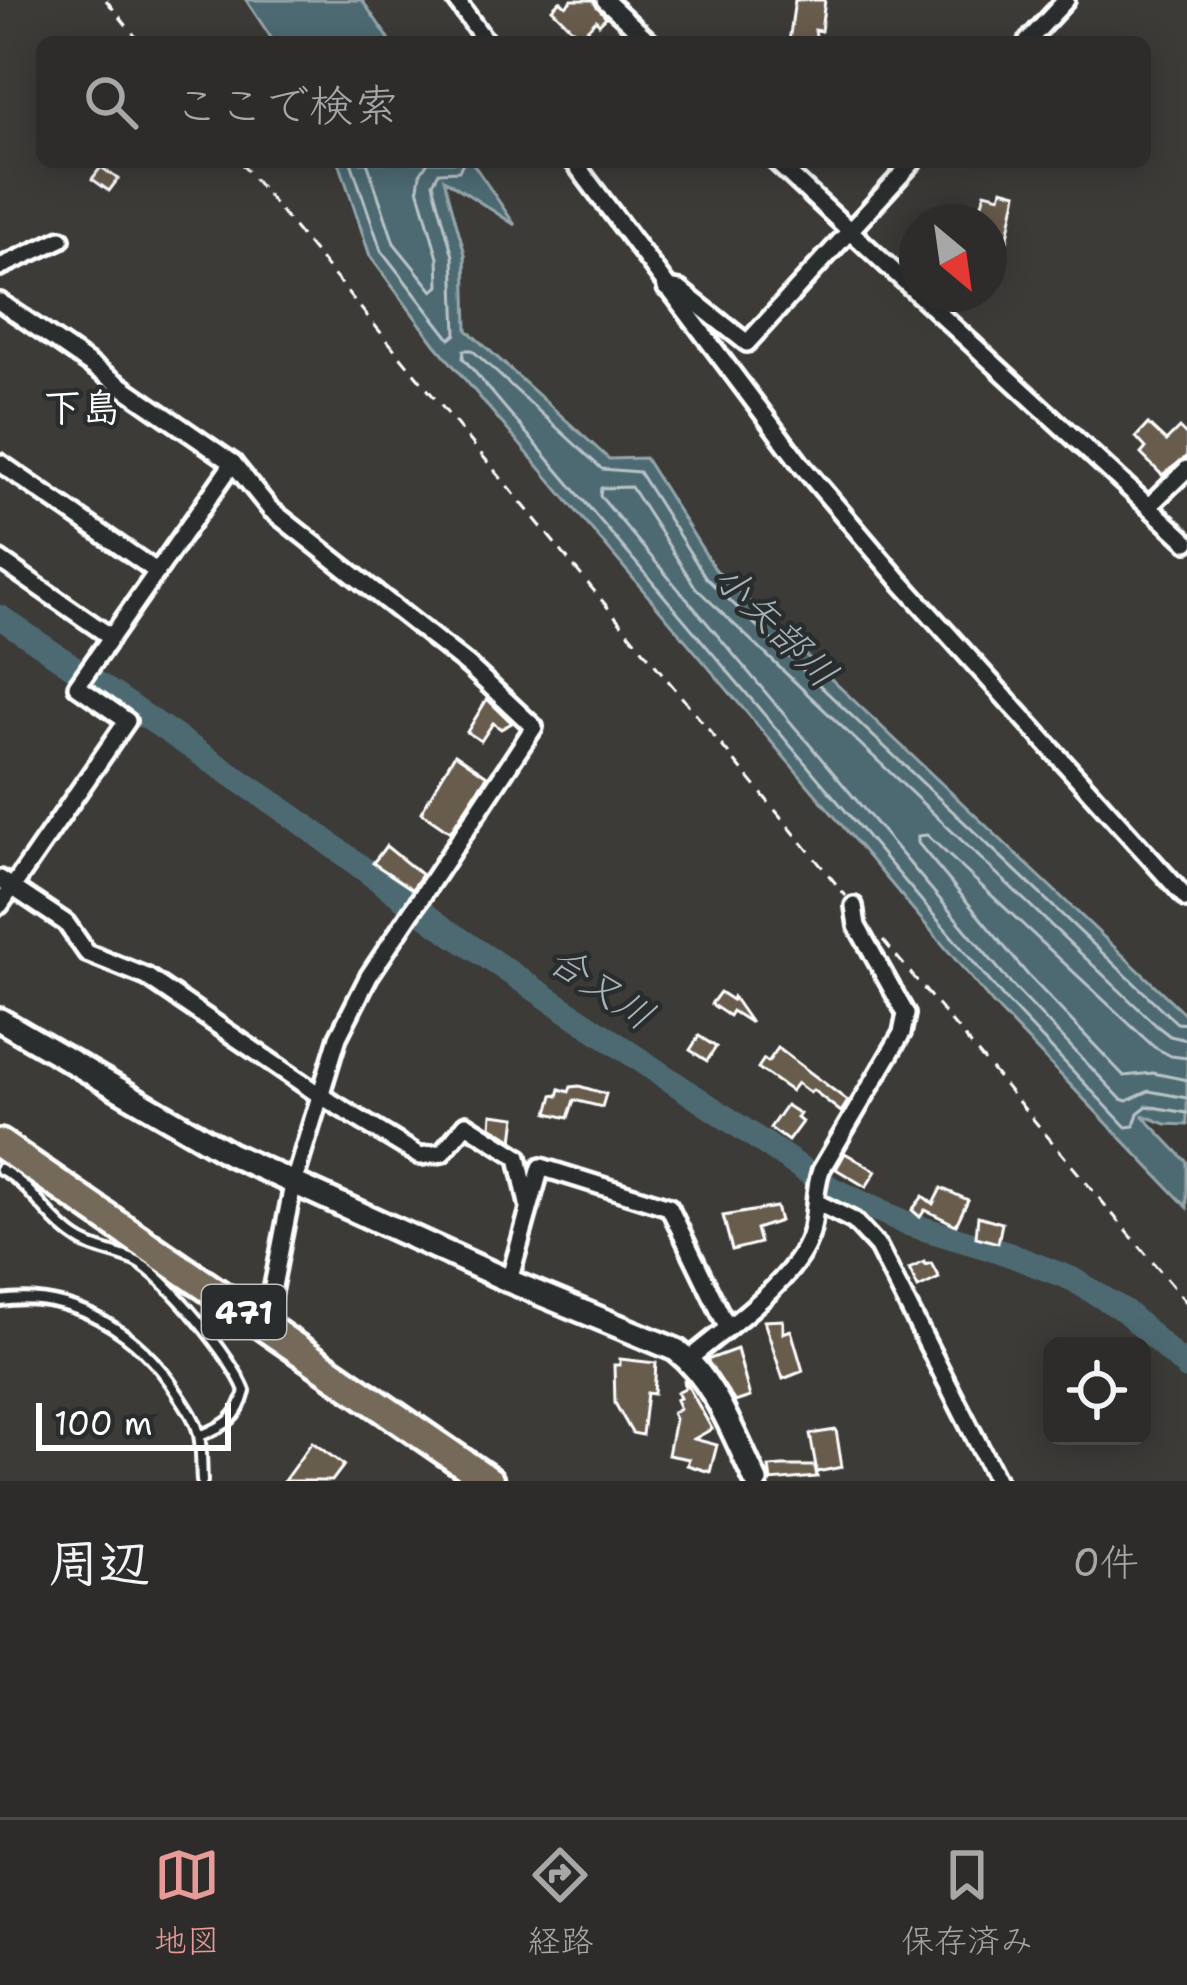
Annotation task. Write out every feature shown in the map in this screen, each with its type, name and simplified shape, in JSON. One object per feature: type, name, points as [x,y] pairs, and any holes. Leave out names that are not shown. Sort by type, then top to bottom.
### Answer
[{"type":"highway","name":"471","points":[[0,1144],[489,1481]]},
{"type":"street","points":[[456,0],[482,36]]},
{"type":"street","points":[[1033,36],[1066,0]]},
{"type":"street","points":[[618,4],[645,36]]},
{"type":"street","points":[[578,168],[803,467],[898,580],[1187,899]]},
{"type":"street","points":[[782,168],[899,276]]},
{"type":"street","points":[[666,288],[680,290],[747,343],[908,168]]},
{"type":"street","points":[[0,268],[61,239]]},
{"type":"street","points":[[0,302],[233,463],[270,509],[469,666],[534,727],[369,976],[338,1037],[293,1185],[265,1327]]},
{"type":"street","points":[[938,312],[1187,542]]},
{"type":"street","points":[[0,463],[156,571]]},
{"type":"street","points":[[0,905],[6,883],[127,721],[77,686],[233,463]]},
{"type":"street","points":[[1149,506],[1187,469]]},
{"type":"street","points":[[0,560],[111,637]]},
{"type":"street","points":[[6,883],[66,923],[87,952],[147,977],[420,1156],[442,1153],[466,1124],[518,1157],[528,1204]]},
{"type":"street","points":[[688,1360],[752,1307],[798,1258],[809,1237],[820,1170],[902,1033],[906,1014],[857,926],[854,906]]},
{"type":"street","points":[[0,1020],[230,1154],[293,1185],[676,1350],[716,1401],[757,1481]]},
{"type":"street","points":[[509,1281],[541,1167],[669,1207],[727,1327]]},
{"type":"street","points":[[815,1195],[854,1221],[878,1247],[997,1481]]},
{"type":"lane","points":[[0,1169],[14,1176],[78,1240],[148,1270],[226,1355],[245,1390],[240,1410],[228,1424],[200,1436]]},
{"type":"lane","points":[[0,1301],[26,1297],[84,1310],[139,1345],[162,1369],[200,1436],[202,1481]]},
{"type":"path","points":[[106,0],[135,36]]},
{"type":"path","points":[[244,168],[854,906]]},
{"type":"path","points":[[878,935],[1187,1303]]},
{"type":"water","points":[[246,0],[362,0],[387,36],[270,36]]},
{"type":"water","points":[[341,168],[476,168],[515,225],[444,179],[465,254],[467,330],[609,459],[645,458],[715,569],[1187,1016],[1187,1125],[1142,1115],[1187,1162],[1187,1207],[993,1004],[435,344],[370,256]]},
{"type":"building","points":[[572,0],[593,0],[606,17],[579,36],[552,9],[560,1],[566,6]]},
{"type":"building","points":[[795,0],[825,0],[821,31],[815,30],[816,36],[790,36]]},
{"type":"building","points":[[102,168],[118,179],[109,191],[92,179]]},
{"type":"building","points":[[1002,189],[1017,193],[1007,241],[1007,204],[982,204],[985,192],[1000,196]]},
{"type":"building","points":[[1148,424],[1166,441],[1179,428],[1187,436],[1187,457],[1162,475],[1141,454],[1146,448],[1136,437]]},
{"type":"building","points":[[487,699],[512,723],[501,729],[493,723],[481,741],[467,732]]},
{"type":"building","points":[[455,754],[487,776],[450,832],[421,812]]},
{"type":"building","points":[[386,846],[422,875],[412,889],[373,863]]},
{"type":"building","points":[[720,992],[733,997],[751,1023],[711,1004]]},
{"type":"building","points":[[699,1036],[716,1047],[707,1061],[690,1050]]},
{"type":"building","points":[[778,1048],[848,1101],[841,1112],[813,1090],[810,1093],[797,1083],[791,1091],[758,1068]]},
{"type":"building","points":[[579,1086],[606,1094],[602,1107],[574,1100],[568,1118],[548,1113],[553,1095]]},
{"type":"building","points":[[786,1105],[800,1114],[797,1118],[802,1122],[788,1141],[770,1128]]},
{"type":"building","points":[[492,1114],[516,1117],[513,1140],[491,1126]]},
{"type":"building","points":[[845,1153],[876,1171],[866,1187],[836,1169]]},
{"type":"building","points":[[941,1188],[968,1200],[956,1225],[925,1210],[920,1217],[912,1210],[923,1196],[933,1204]]},
{"type":"building","points":[[776,1207],[780,1221],[756,1229],[760,1243],[732,1250],[723,1216]]},
{"type":"building","points":[[978,1216],[1002,1223],[998,1243],[976,1237]]},
{"type":"building","points":[[931,1263],[939,1278],[918,1288],[909,1269]]},
{"type":"building","points":[[783,1320],[783,1333],[791,1330],[803,1371],[783,1379],[764,1321]]},
{"type":"building","points":[[737,1349],[750,1397],[735,1402],[707,1360]]},
{"type":"building","points":[[620,1359],[656,1363],[654,1394],[647,1393],[642,1435],[632,1433],[615,1403],[614,1365],[620,1365]]},
{"type":"building","points":[[684,1379],[712,1429],[694,1439],[717,1445],[710,1472],[687,1465],[689,1459],[668,1455],[672,1413],[680,1409],[677,1392],[685,1388]]},
{"type":"building","points":[[836,1430],[842,1467],[817,1472],[810,1434]]},
{"type":"building","points":[[312,1442],[344,1465],[332,1481],[284,1481]]},
{"type":"building","points":[[815,1466],[817,1477],[771,1481],[769,1467]]},
{"type":"waterway","name":"合又川","points":[[0,617],[295,818],[442,927],[834,1190],[908,1224],[1072,1279],[1125,1311],[1187,1368]]},
{"type":"district","name":"下島","points":[[82,407]]},
{"type":"water label","name":"小矢部川","points":[[776,625]]}]
